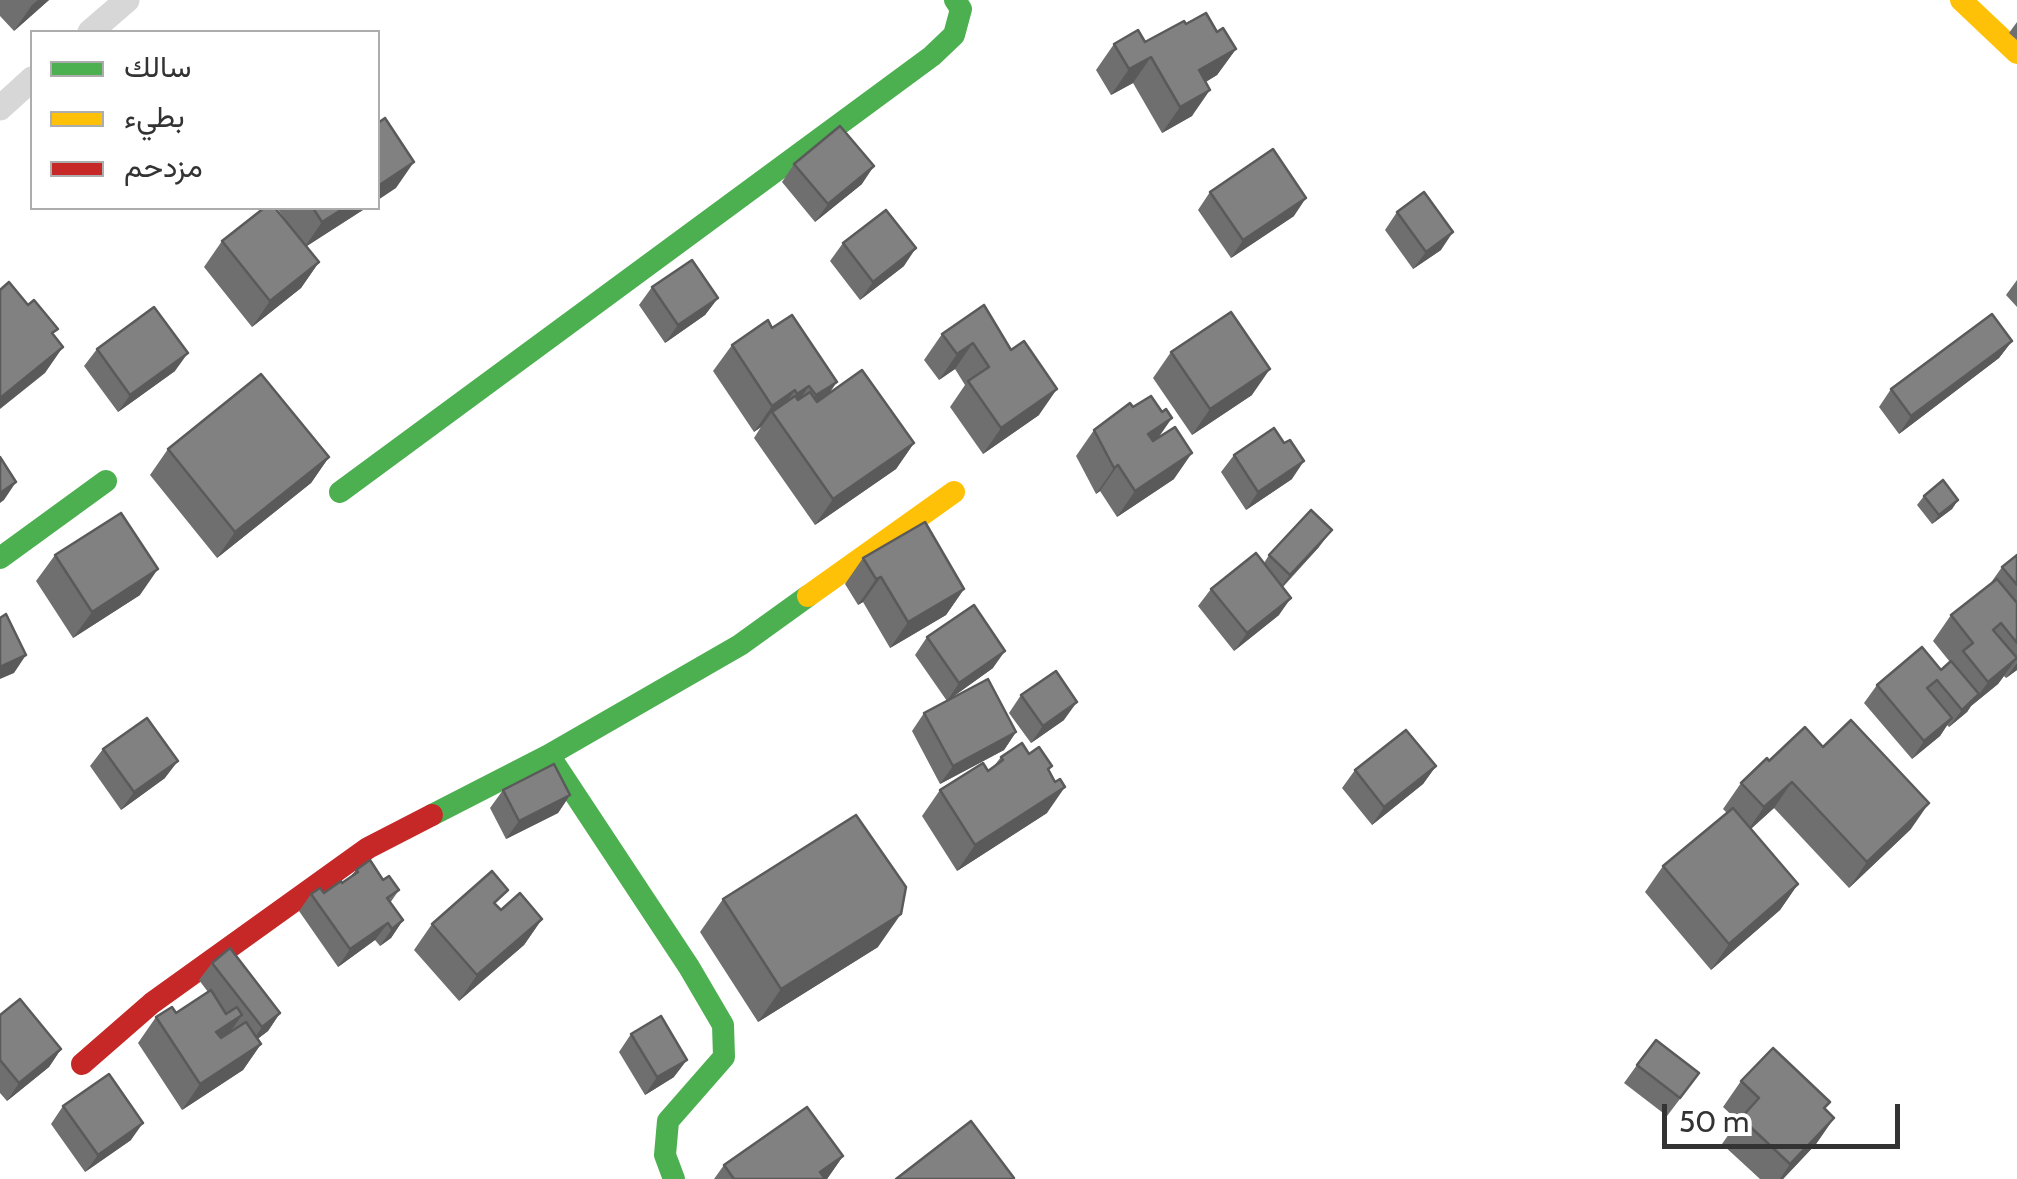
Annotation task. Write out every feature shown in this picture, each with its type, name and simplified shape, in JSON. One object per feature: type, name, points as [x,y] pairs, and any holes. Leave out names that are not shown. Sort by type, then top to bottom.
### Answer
[{"type":"street","points":[[92,30],[127,0]]},
{"type":"street","points":[[340,492],[932,56],[954,35],[961,9],[955,0]]},
{"type":"street","points":[[1961,0],[2017,54]]},
{"type":"street","points":[[0,108],[30,81]]},
{"type":"street","points":[[0,558],[106,481]]},
{"type":"street","points":[[82,1064],[152,1003],[368,848],[549,756],[633,704],[740,646],[954,492]]},
{"type":"street","points":[[549,756],[723,1026],[724,1057],[668,1121],[665,1155],[674,1179]]},
{"type":"building","points":[[1206,13],[1217,32],[1223,28],[1236,49],[1199,70],[1210,90],[1180,107],[1151,57],[1129,69],[1114,44],[1138,30],[1145,42]]},
{"type":"building","points":[[385,118],[414,162],[380,185],[380,122]]},
{"type":"building","points":[[840,126],[874,166],[828,204],[794,164]]},
{"type":"building","points":[[1273,149],[1306,198],[1243,240],[1210,192]]},
{"type":"building","points":[[1424,192],[1453,232],[1426,252],[1397,212]]},
{"type":"building","points":[[261,210],[277,210],[319,262],[270,301],[222,241]]},
{"type":"building","points":[[314,210],[341,210],[322,222]]},
{"type":"building","points":[[886,210],[916,248],[873,282],[843,243]]},
{"type":"building","points":[[692,260],[718,298],[678,325],[652,287]]},
{"type":"building","points":[[9,282],[28,305],[34,300],[58,329],[52,333],[63,347],[0,398],[0,290]]},
{"type":"building","points":[[984,305],[1011,350],[1024,341],[1057,389],[1001,428],[968,381],[989,367],[973,343],[957,354],[942,334]]},
{"type":"building","points":[[154,307],[188,353],[130,395],[97,349]]},
{"type":"building","points":[[1231,312],[1270,369],[1210,409],[1171,352]]},
{"type":"building","points":[[1992,314],[2012,341],[1911,416],[1891,389]]},
{"type":"building","points":[[792,315],[837,382],[816,395],[809,386],[797,394],[795,390],[772,406],[732,345],[768,320],[772,328]]},
{"type":"building","points":[[862,370],[914,443],[833,499],[772,412],[795,396],[798,400],[810,392],[817,402]]},
{"type":"building","points":[[261,374],[329,457],[235,532],[168,449]]},
{"type":"building","points":[[1151,396],[1162,412],[1166,409],[1172,418],[1148,434],[1153,441],[1175,427],[1192,453],[1135,491],[1118,465],[1114,468],[1094,430],[1130,403],[1133,407]]},
{"type":"building","points":[[1274,428],[1284,443],[1290,440],[1304,461],[1258,492],[1234,455]]},
{"type":"building","points":[[0,457],[16,482],[0,493]]},
{"type":"building","points":[[1943,480],[1958,500],[1939,515],[1924,496]]},
{"type":"building","points":[[1311,510],[1332,530],[1290,575],[1269,555]]},
{"type":"building","points":[[121,513],[158,569],[92,612],[55,555]]},
{"type":"building","points":[[925,522],[964,589],[908,622],[881,577],[876,579],[863,558]]},
{"type":"building","points":[[1256,553],[1291,598],[1247,633],[1211,589]]},
{"type":"building","points":[[2017,555],[2017,585],[2002,567]]},
{"type":"building","points":[[1997,579],[2017,603],[2017,643],[2001,623],[1993,630],[2017,658],[1988,682],[1963,651],[1973,643],[1951,615]]},
{"type":"building","points":[[974,605],[1005,651],[959,683],[927,637]]},
{"type":"building","points":[[6,614],[26,655],[0,667],[0,618]]},
{"type":"building","points":[[1922,647],[1941,670],[1951,661],[1979,694],[1962,710],[1937,680],[1927,688],[1952,718],[1924,741],[1877,685]]},
{"type":"building","points":[[1056,671],[1077,702],[1043,726],[1021,695]]},
{"type":"building","points":[[988,679],[1016,732],[953,766],[924,713]]},
{"type":"building","points":[[147,718],[178,761],[134,792],[103,749]]},
{"type":"building","points":[[1851,720],[1929,803],[1867,862],[1792,782],[1764,807],[1741,783],[1805,727],[1823,747]]},
{"type":"building","points":[[1406,730],[1436,766],[1384,807],[1355,770]]},
{"type":"building","points":[[1022,743],[1029,754],[1039,747],[1052,766],[1048,769],[1055,782],[1060,779],[1065,787],[975,845],[940,790],[983,763],[988,771]]},
{"type":"building","points":[[554,764],[570,795],[519,821],[503,790]]},
{"type":"building","points":[[1733,808],[1798,884],[1729,944],[1663,866]]},
{"type":"building","points":[[856,815],[906,887],[901,914],[781,989],[723,899]]},
{"type":"building","points":[[370,860],[383,880],[389,876],[399,890],[387,898],[403,920],[392,929],[388,923],[350,949],[311,894],[320,888],[324,893],[342,883]]},
{"type":"building","points":[[492,871],[508,890],[494,903],[501,910],[520,893],[542,919],[477,975],[432,924]]},
{"type":"building","points":[[230,948],[280,1013],[262,1027],[212,963]]},
{"type":"building","points":[[211,990],[226,1014],[237,1007],[242,1015],[216,1032],[221,1038],[246,1022],[261,1044],[200,1084],[156,1017],[172,1007],[176,1013]]},
{"type":"building","points":[[20,999],[61,1049],[19,1083],[0,1060],[0,1015]]},
{"type":"building","points":[[661,1016],[687,1060],[657,1077],[631,1034]]},
{"type":"building","points":[[1656,1040],[1699,1073],[1680,1098],[1637,1065]]},
{"type":"building","points":[[1773,1048],[1830,1102],[1824,1108],[1834,1118],[1790,1164],[1741,1118],[1759,1098],[1741,1081]]},
{"type":"building","points":[[109,1074],[143,1123],[98,1155],[63,1106]]},
{"type":"building","points":[[807,1107],[843,1156],[820,1172],[825,1179],[734,1179],[724,1165]]},
{"type":"building","points":[[971,1121],[1013,1179],[896,1179]]},
{"type":"traffic: fast","points":[[340,492],[932,56],[954,35],[961,9],[955,0]]},
{"type":"traffic: fast","points":[[0,558],[106,481]]},
{"type":"traffic: fast","points":[[674,1179],[665,1155],[668,1121],[724,1057],[723,1025],[549,755],[740,645],[808,596]]},
{"type":"traffic: fast","points":[[432,815],[549,755]]},
{"type":"traffic: slow","points":[[1961,0],[2017,53]]},
{"type":"traffic: slow","points":[[808,596],[954,492]]},
{"type":"traffic: jam","points":[[82,1064],[152,1003],[368,848],[432,815]]}]
